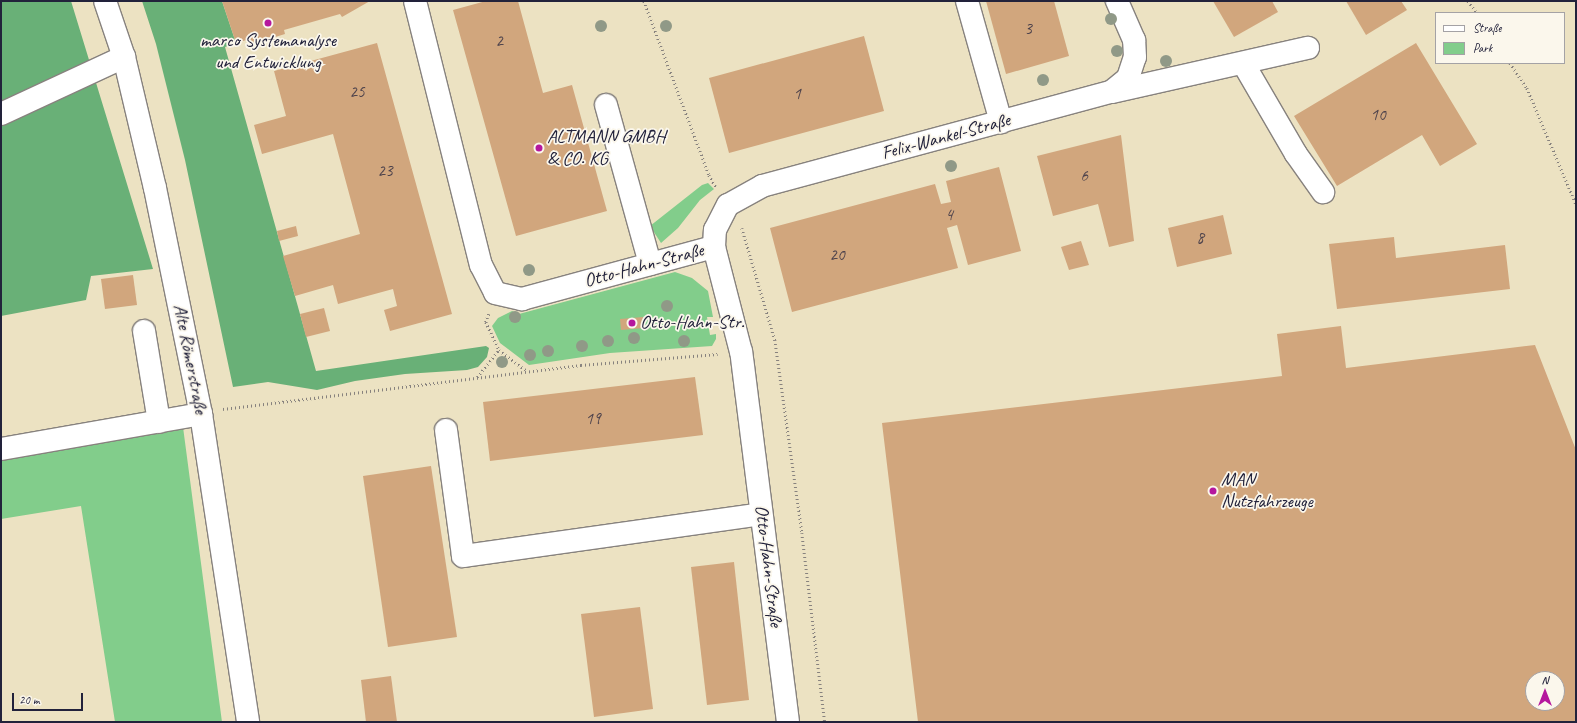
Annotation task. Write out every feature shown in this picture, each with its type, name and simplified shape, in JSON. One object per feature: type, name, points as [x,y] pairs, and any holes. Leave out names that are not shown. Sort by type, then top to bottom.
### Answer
[{"type":"street","name":"Alte Römerstraße","points":[[105,1],[124,57],[155,188],[201,414],[248,722]]},
{"type":"street","points":[[415,1],[481,265],[496,292]]},
{"type":"street","points":[[968,1],[1001,122]]},
{"type":"street","name":"Felix-Wankel-Straße","points":[[728,205],[762,186],[1111,92],[1128,78],[1135,58],[1134,40],[1117,1]]},
{"type":"street","points":[[1111,92],[1308,48]]},
{"type":"street","points":[[1,114],[124,57]]},
{"type":"street","points":[[1243,63],[1296,154],[1323,192]]},
{"type":"street","points":[[606,105],[650,264]]},
{"type":"street","points":[[714,247],[715,230],[728,205]]},
{"type":"street","name":"Otto-Hahn-Straße","points":[[496,292],[522,299],[714,247],[741,352],[788,722]]},
{"type":"street","points":[[144,331],[159,422]]},
{"type":"street","points":[[1,449],[201,414]]},
{"type":"street","points":[[446,430],[463,556],[761,514]]},
{"type":"path","points":[[644,1],[709,175],[746,234],[775,340],[802,533],[825,722]]},
{"type":"path","points":[[1468,1],[1476,12]]},
{"type":"path","points":[[1511,64],[1527,88],[1576,204]]},
{"type":"path","points":[[496,292],[486,322],[499,350],[527,371]]},
{"type":"path","points":[[477,377],[499,350]]},
{"type":"path","points":[[201,414],[241,405],[527,371],[741,352]]},
{"type":"green space","points":[[1,1],[71,1],[153,269],[91,276],[86,300],[1,316]]},
{"type":"green space","points":[[142,1],[222,1],[236,43],[225,47],[316,371],[486,346],[489,348],[487,357],[478,367],[467,370],[405,374],[355,381],[317,390],[268,382],[233,387],[185,160],[156,44]]},
{"type":"green space","points":[[708,183],[714,189],[700,200],[678,228],[661,243],[650,226],[702,185]]},
{"type":"green space","points":[[675,272],[692,278],[708,291],[713,317],[707,317],[710,335],[716,334],[716,339],[712,346],[610,353],[529,365],[500,343],[492,326],[498,318],[512,311],[519,314]]},
{"type":"green space","points":[[183,427],[222,722],[115,722],[81,506],[1,519],[1,458]]},
{"type":"building","name":"marco Systemanalyse und Entwicklung","points":[[222,1],[370,1],[342,17],[340,14],[284,30],[285,34],[252,44],[250,39],[236,43]]},
{"type":"building","points":[[486,1],[518,1],[543,93],[572,85],[607,211],[516,236],[453,10]]},
{"type":"building","points":[[986,1],[1054,1],[1069,56],[1006,74]]},
{"type":"building","points":[[1213,1],[1272,1],[1278,12],[1234,37]]},
{"type":"building","points":[[1346,1],[1401,1],[1407,10],[1366,35]]},
{"type":"building","points":[[864,36],[884,111],[729,153],[709,78]]},
{"type":"building","points":[[377,43],[452,314],[390,331],[384,310],[397,306],[393,289],[338,304],[333,285],[295,296],[283,256],[360,234],[333,134],[262,154],[254,125],[286,116],[274,71]]},
{"type":"building","points":[[1416,43],[1477,144],[1440,166],[1422,135],[1337,186],[1294,116]]},
{"type":"building","points":[[1121,135],[1134,241],[1109,247],[1098,204],[1053,216],[1037,156]]},
{"type":"building","points":[[999,167],[1021,251],[968,265],[957,225],[947,228],[958,268],[792,312],[770,228],[935,184],[941,204],[951,202],[946,181]]},
{"type":"building","points":[[1223,215],[1232,254],[1177,267],[1168,228]]},
{"type":"building","points":[[296,226],[298,236],[279,241],[277,231]]},
{"type":"building","points":[[1394,237],[1396,258],[1505,245],[1510,289],[1337,309],[1329,244]]},
{"type":"building","points":[[1081,241],[1089,265],[1069,270],[1061,247]]},
{"type":"building","points":[[133,275],[137,305],[105,309],[101,279]]},
{"type":"building","points":[[324,308],[330,331],[306,337],[300,314]]},
{"type":"building","name":"Otto-Hahn-Str.","points":[[643,317],[644,328],[621,330],[620,319]]},
{"type":"building","name":"MAN Nutzfahrzeuge","points":[[1341,326],[1346,368],[1535,345],[1576,450],[1576,722],[918,722],[882,423],[1282,376],[1277,334]]},
{"type":"building","points":[[695,377],[703,435],[490,461],[483,402]]},
{"type":"building","points":[[431,466],[457,637],[388,647],[363,476]]},
{"type":"building","points":[[734,562],[749,700],[707,705],[691,567]]},
{"type":"building","points":[[640,607],[653,709],[594,717],[581,614]]},
{"type":"building","points":[[391,676],[397,722],[366,722],[361,680]]},
{"type":"place","name":"marco Systemanalyse und Entwicklung","points":[[268,23]]},
{"type":"place","name":"ALTMANN GMBH & CO. KG","points":[[539,148]]},
{"type":"place","name":"Otto-Hahn-Str.","points":[[632,323]]},
{"type":"place","name":"MAN Nutzfahrzeuge","points":[[1213,491]]}]
